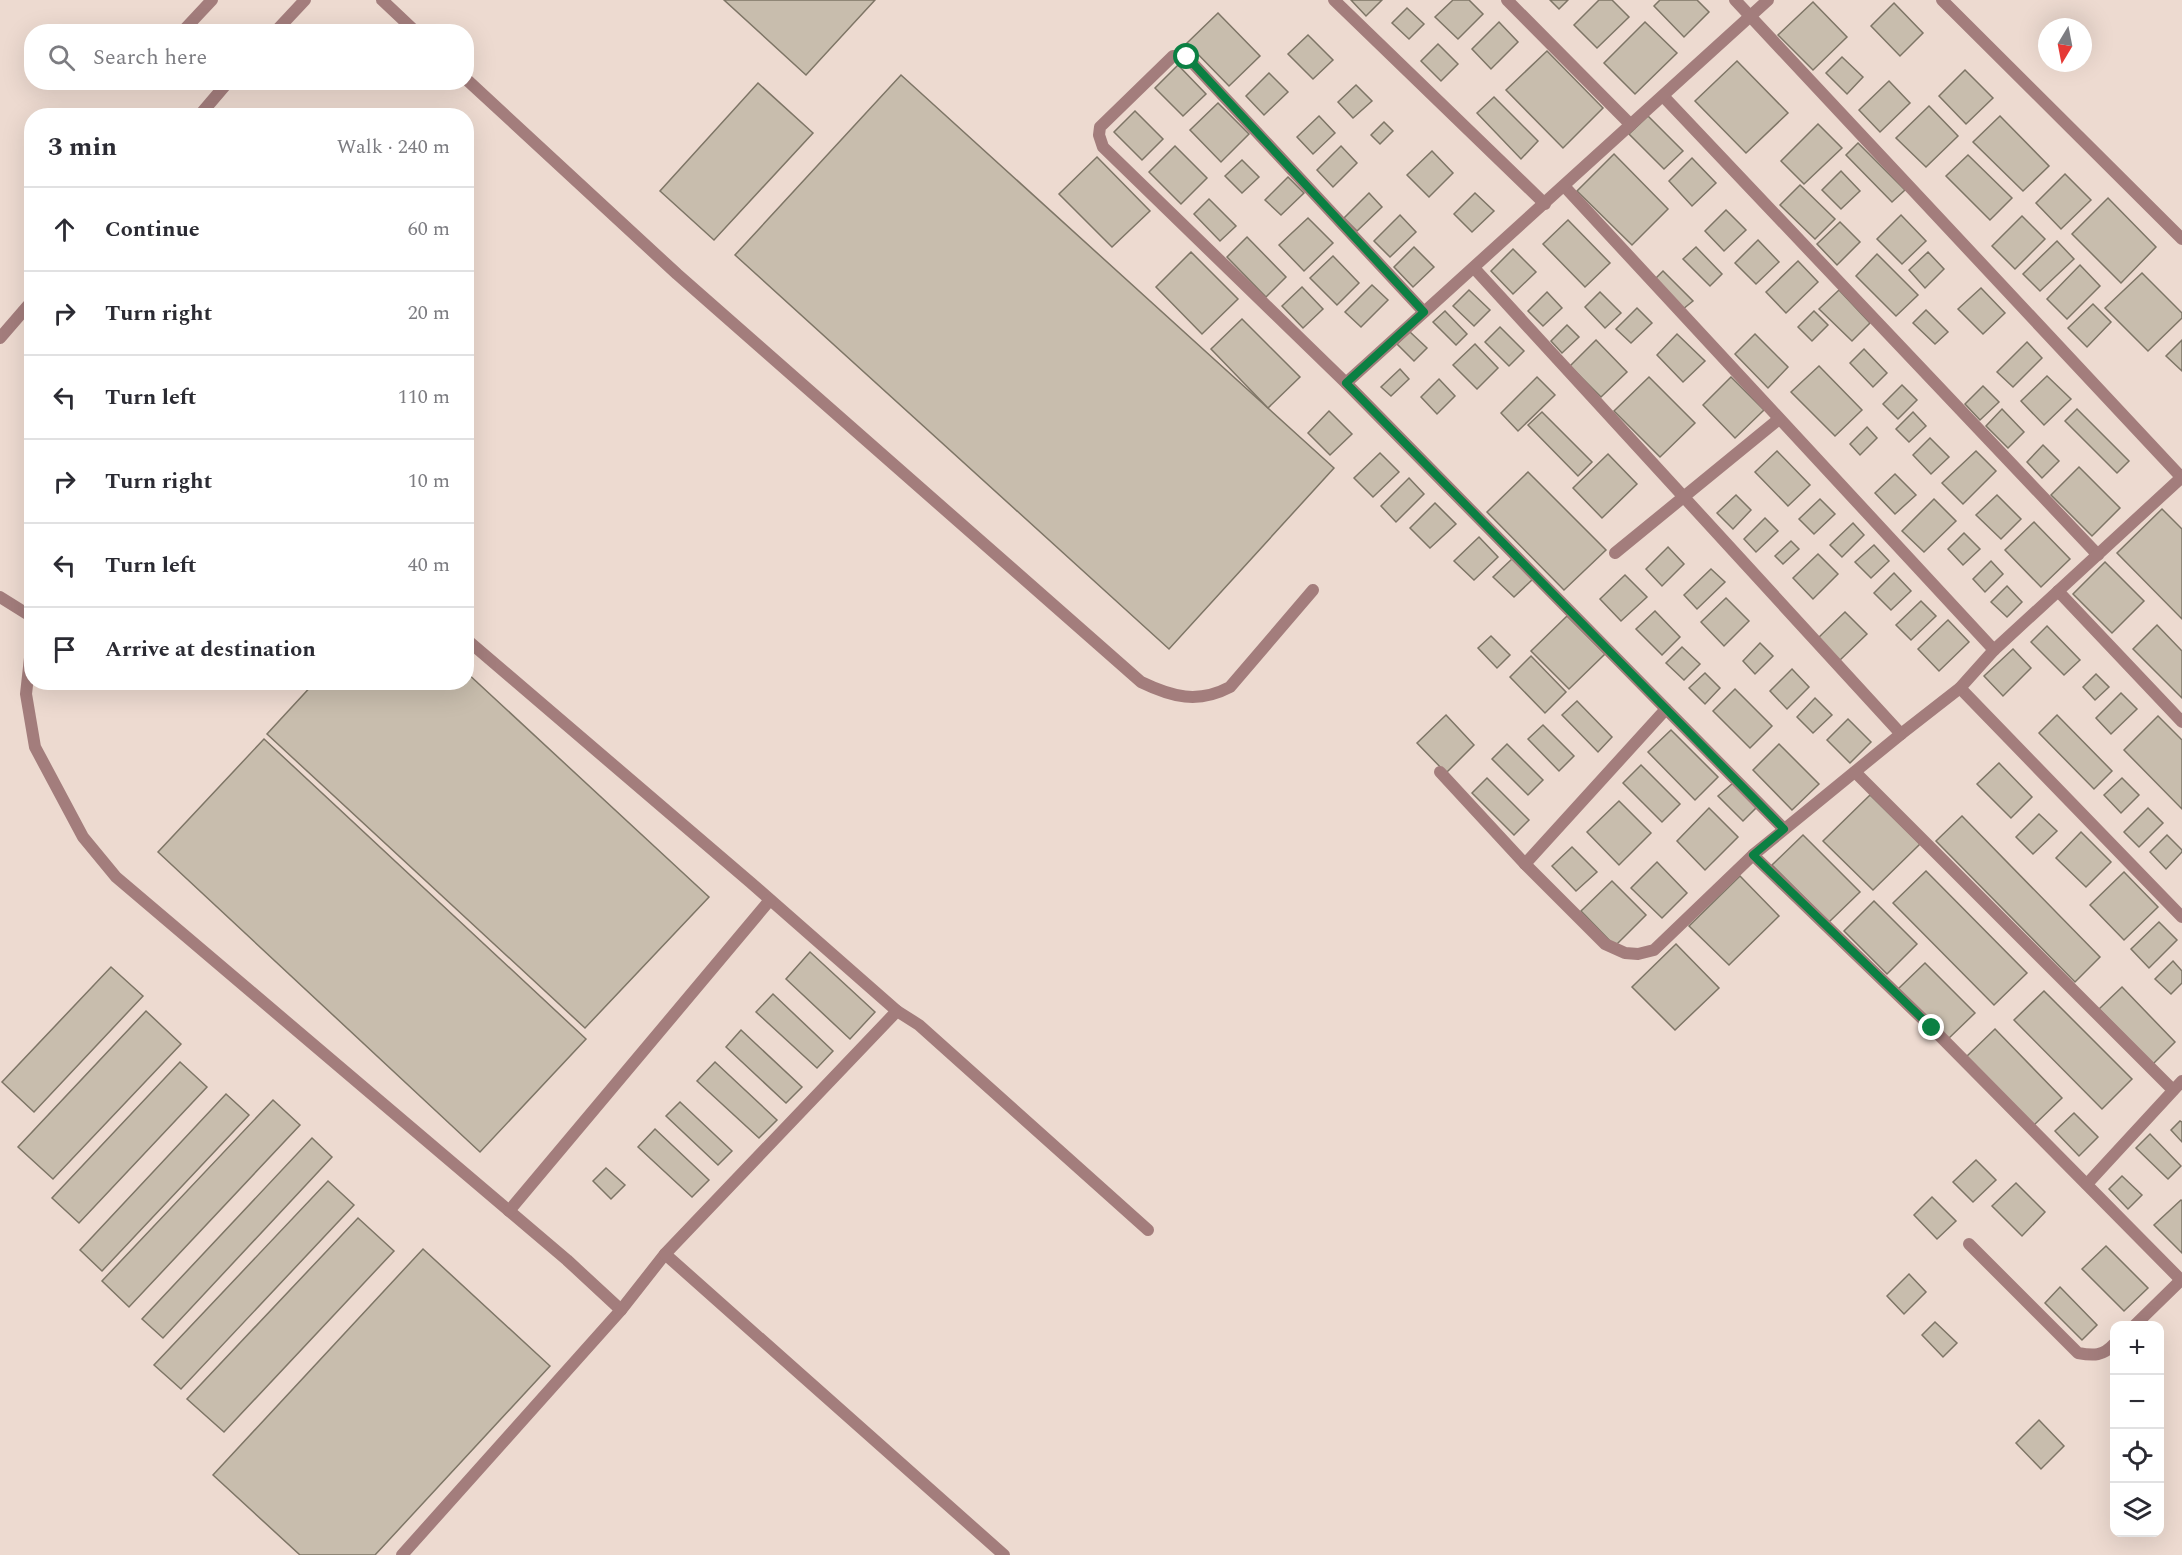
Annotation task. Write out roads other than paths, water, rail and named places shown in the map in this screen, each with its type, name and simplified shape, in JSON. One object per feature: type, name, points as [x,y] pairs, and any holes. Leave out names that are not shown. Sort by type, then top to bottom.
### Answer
[{"type":"street","points":[[190,24],[212,0]]},
{"type":"street","points":[[282,24],[305,0]]},
{"type":"street","points":[[382,0],[408,24]]},
{"type":"street","points":[[1334,0],[1545,204]]},
{"type":"street","points":[[1507,0],[1631,125]]},
{"type":"street","points":[[1440,772],[1525,864],[1605,944],[1625,953],[1638,954],[1654,950],[1753,855],[1960,688],[1994,650],[2182,478],[1734,0]]},
{"type":"street","points":[[1346,383],[1768,0]]},
{"type":"street","points":[[1942,0],[2182,239]]},
{"type":"street","points":[[1424,312],[1187,57],[1173,56],[1100,127],[1099,135],[1103,147],[1346,383],[1784,829]]},
{"type":"street","points":[[474,86],[677,274],[1141,682],[1161,692],[1200,698],[1215,695],[1230,687],[1313,590]]},
{"type":"street","points":[[206,108],[221,90]]},
{"type":"street","points":[[1663,96],[2098,555]]},
{"type":"street","points":[[1563,186],[1994,650]]},
{"type":"street","points":[[1474,268],[1901,734]]},
{"type":"street","points":[[0,339],[24,311]]},
{"type":"street","points":[[1615,553],[1779,419]]},
{"type":"street","points":[[2058,591],[2182,722]]},
{"type":"street","points":[[0,597],[24,612]]},
{"type":"street","points":[[474,646],[897,1011],[919,1025],[1148,1230]]},
{"type":"street","points":[[1960,688],[2182,917]]},
{"type":"street","points":[[26,690],[35,747],[83,837],[116,877],[509,1210],[589,1279],[621,1310]]},
{"type":"street","points":[[1525,864],[1666,709]]},
{"type":"street","points":[[1855,772],[2178,1085],[2087,1184]]},
{"type":"street","points":[[1753,855],[1932,1028],[2182,1280],[2139,1321]]},
{"type":"street","points":[[509,1210],[770,900]]},
{"type":"street","points":[[402,1555],[621,1310],[665,1254],[897,1011]]},
{"type":"street","points":[[1969,1244],[2078,1353],[2094,1356],[2110,1348]]},
{"type":"street","points":[[665,1254],[1004,1555]]}]
